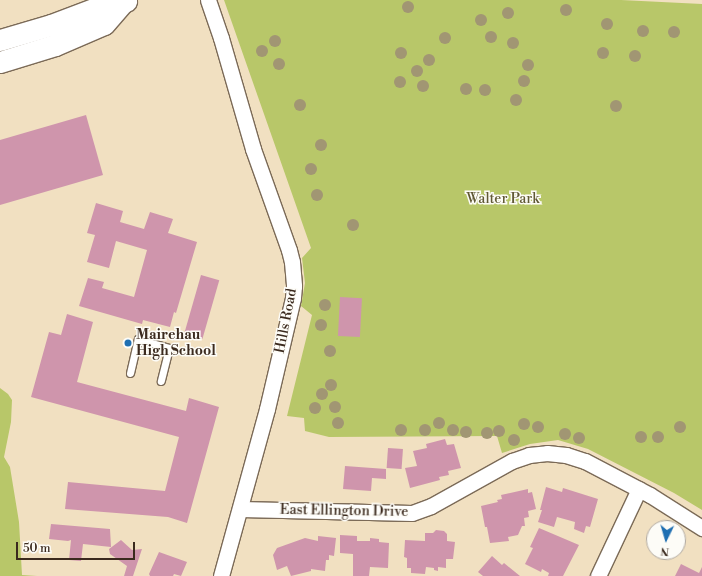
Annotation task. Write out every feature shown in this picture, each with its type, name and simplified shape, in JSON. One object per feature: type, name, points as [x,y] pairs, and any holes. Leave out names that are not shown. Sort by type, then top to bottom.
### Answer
[{"type":"main road","points":[[0,40],[51,25],[96,8],[125,2]]},
{"type":"main road","points":[[0,62],[55,45],[104,24],[125,2]]},
{"type":"street","name":"Hills Road","points":[[208,0],[221,38],[253,149],[289,250],[294,274],[293,298],[267,409],[221,576]]},
{"type":"street","name":"East Ellington Drive","points":[[240,509],[412,513],[431,506],[512,461],[529,455],[547,453],[585,461],[639,489],[682,514],[702,528]]},
{"type":"street","points":[[598,576],[639,489]]},
{"type":"lane","points":[[130,373],[138,339],[169,348],[161,381]]},
{"type":"green space","name":"Walter Park","points":[[224,0],[621,0],[702,4],[702,510],[674,493],[588,449],[558,440],[530,444],[502,453],[497,436],[329,437],[305,431],[304,418],[287,416],[312,315],[301,306],[305,283],[302,258],[311,248]]},
{"type":"green space","points":[[0,388],[8,394],[12,400],[11,422],[4,457],[10,467],[19,522],[22,575],[37,576],[0,576]]},
{"type":"building","points":[[86,115],[103,175],[0,205],[0,140]]},
{"type":"building","points":[[96,203],[123,211],[120,222],[144,229],[150,212],[173,219],[168,233],[197,242],[176,313],[174,312],[170,327],[143,320],[142,324],[79,306],[88,278],[104,282],[102,288],[134,297],[147,250],[116,241],[109,268],[87,262],[95,235],[87,233]]},
{"type":"building","points":[[201,275],[219,280],[202,339],[184,334]]},
{"type":"building","points":[[340,297],[362,298],[360,337],[338,336]]},
{"type":"building","points":[[67,314],[93,322],[77,382],[186,411],[189,398],[219,407],[187,523],[168,517],[65,509],[68,482],[165,491],[179,437],[31,397],[49,332],[61,335]]},
{"type":"building","points":[[445,439],[447,445],[454,444],[461,468],[448,471],[449,475],[439,477],[440,480],[410,488],[405,468],[417,466],[413,451],[427,448],[426,444]]},
{"type":"building","points":[[388,448],[403,449],[402,469],[387,468]]},
{"type":"building","points":[[345,466],[386,469],[386,479],[372,478],[371,491],[343,489]]},
{"type":"building","points":[[546,487],[562,492],[563,488],[598,499],[590,527],[586,526],[584,533],[574,529],[575,522],[557,517],[554,527],[538,522],[542,510],[540,510]]},
{"type":"building","points":[[528,489],[528,493],[532,492],[536,509],[528,511],[529,517],[524,518],[525,526],[522,526],[518,535],[508,537],[509,541],[490,543],[481,506],[498,502],[497,500],[502,499],[501,495]]},
{"type":"building","points":[[51,524],[110,529],[111,547],[83,544],[81,561],[69,560],[71,540],[49,539]]},
{"type":"building","points":[[539,528],[579,545],[563,576],[548,576],[549,573],[542,569],[541,572],[525,564],[533,548],[530,547]]},
{"type":"building","points":[[436,530],[444,531],[447,534],[447,541],[455,542],[453,559],[446,559],[446,568],[438,567],[438,571],[434,570],[434,568],[426,567],[425,574],[411,573],[411,568],[407,568],[407,558],[404,557],[405,540],[425,541],[425,533],[433,533]]},
{"type":"building","points":[[340,535],[357,536],[357,541],[370,541],[370,538],[379,539],[379,542],[389,543],[388,568],[370,567],[369,576],[353,576],[353,554],[340,553]]},
{"type":"building","points":[[318,536],[336,538],[334,556],[329,555],[329,560],[326,560],[325,571],[311,569],[311,571],[291,576],[287,566],[277,570],[273,555],[277,548],[305,538],[318,541]]},
{"type":"building","points":[[121,540],[132,550],[142,549],[133,576],[124,576],[127,566],[110,554],[109,549]]},
{"type":"building","points":[[159,552],[187,562],[181,576],[174,574],[173,576],[150,576],[149,574]]},
{"type":"building","points":[[492,556],[502,565],[504,563],[520,576],[483,576],[478,572]]},
{"type":"building","points":[[681,564],[699,573],[702,567],[702,576],[675,576]]},
{"type":"place","name":"Mairehau High School","points":[[128,343]]}]
